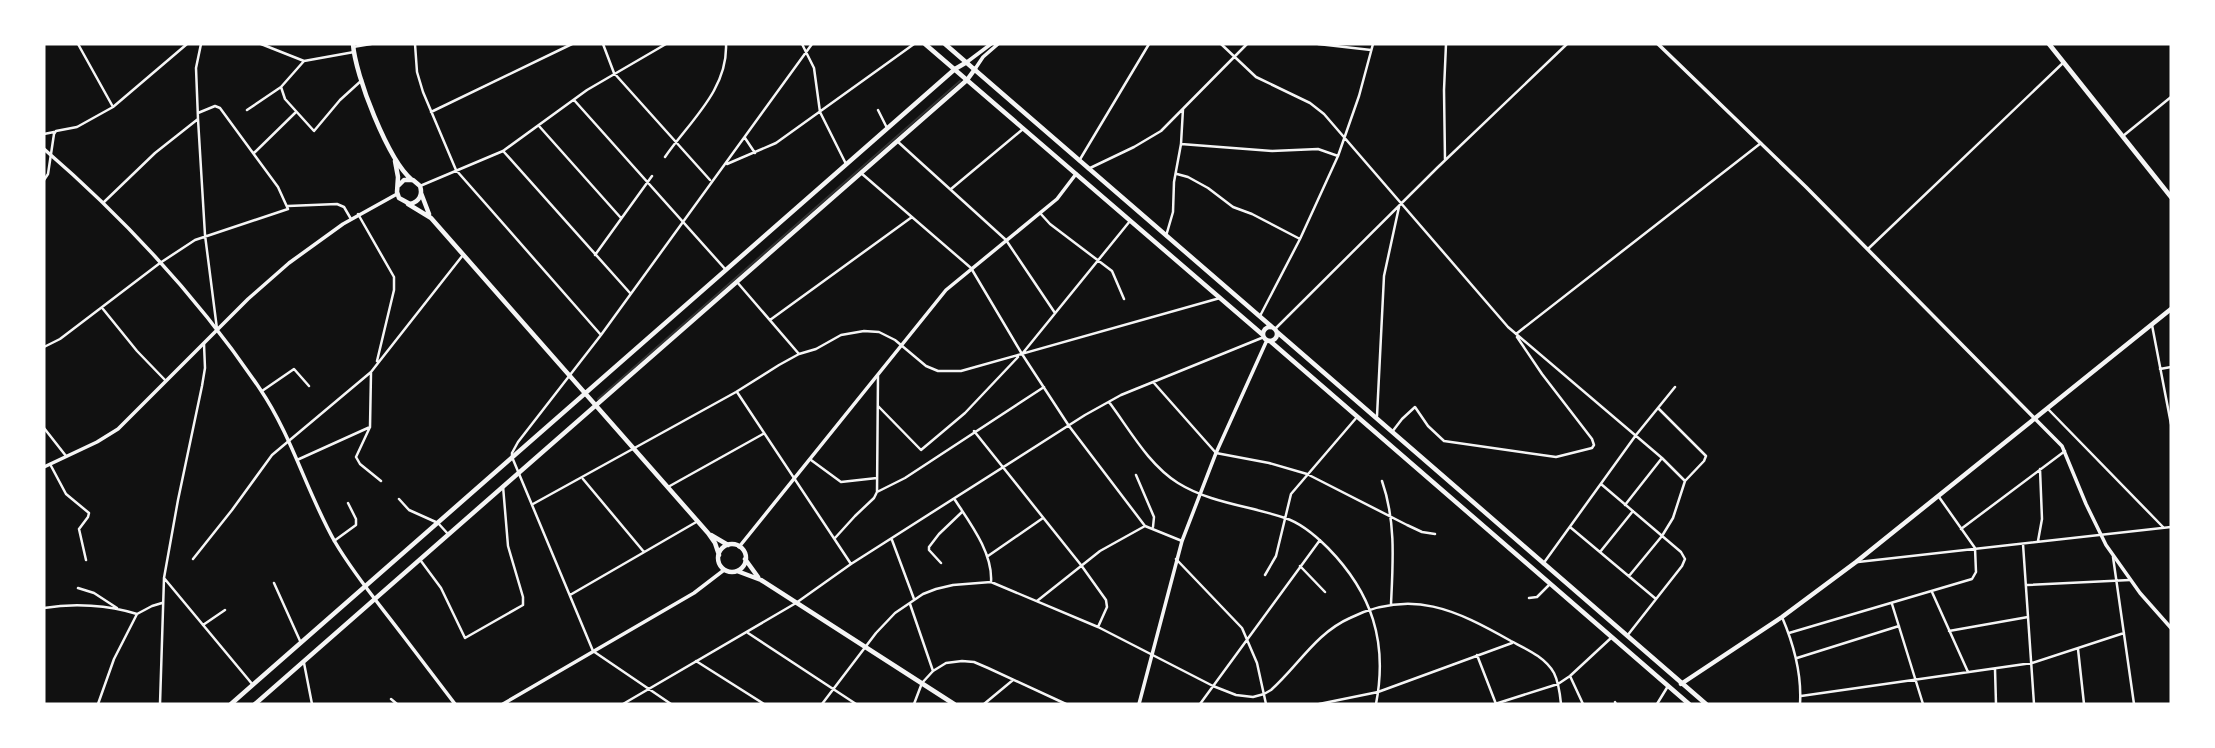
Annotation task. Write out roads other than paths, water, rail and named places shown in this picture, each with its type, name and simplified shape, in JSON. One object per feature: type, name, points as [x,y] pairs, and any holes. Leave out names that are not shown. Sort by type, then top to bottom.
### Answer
[{"type":"main road","points":[[925,44],[1689,704]]},
{"type":"main road","points":[[945,44],[1706,704]]},
{"type":"main road","points":[[2049,44],[2171,197]]},
{"type":"main road","points":[[353,48],[362,80],[394,157],[402,171],[420,186],[431,218]]},
{"type":"main road","points":[[231,704],[954,69],[967,62]]},
{"type":"main road","points":[[255,704],[967,80],[975,69]]},
{"type":"main road","points":[[394,157],[397,194],[402,201],[431,218],[698,521],[715,543],[719,563],[724,569],[761,580],[954,704]]},
{"type":"main road","points":[[398,186],[403,181],[412,180]]},
{"type":"main road","points":[[408,204],[417,201],[421,193]]},
{"type":"main road","points":[[1681,684],[1782,617],[1856,562],[2171,309]]},
{"type":"main road","points":[[1266,338],[1266,328],[1275,329]]},
{"type":"main road","points":[[1266,338],[1275,339],[1275,329]]},
{"type":"main road","points":[[708,533],[728,545],[739,547],[761,580]]},
{"type":"main road","points":[[719,555],[728,545]]},
{"type":"main road","points":[[737,571],[746,559]]},
{"type":"street","points":[[78,44],[113,107]]},
{"type":"street","points":[[44,134],[76,127],[113,107],[187,44]]},
{"type":"street","points":[[201,44],[196,68],[198,119],[205,235],[217,330]]},
{"type":"street","points":[[261,44],[304,61]]},
{"type":"street","points":[[247,110],[281,87],[304,61],[371,44]]},
{"type":"street","points":[[415,44],[417,72],[430,112],[456,170],[601,335]]},
{"type":"street","points":[[430,112],[572,44]]},
{"type":"street","points":[[603,44],[614,73],[711,181]]},
{"type":"street","points":[[420,186],[503,151],[574,99],[666,44]]},
{"type":"street","points":[[665,157],[718,85],[726,44]]},
{"type":"street","points":[[802,44],[816,76],[820,112],[846,164]]},
{"type":"street","points":[[671,704],[593,651],[512,453],[517,442],[601,335],[812,44]]},
{"type":"street","points":[[724,165],[776,143],[914,44]]},
{"type":"street","points":[[975,69],[991,44]]},
{"type":"street","points":[[967,62],[999,44]]},
{"type":"street","points":[[1221,44],[1256,77],[1315,106],[1344,136],[1516,334],[1594,445],[1592,448],[1556,457],[1444,441],[1428,426],[1415,407],[1392,432]]},
{"type":"street","points":[[1088,169],[1155,135],[1247,44]]},
{"type":"street","points":[[1318,44],[1371,50]]},
{"type":"street","points":[[1260,316],[1300,240],[1338,156],[1359,96],[1373,44]]},
{"type":"street","points":[[1445,160],[1444,90],[1447,44]]},
{"type":"street","points":[[1275,329],[1445,160],[1567,44]]},
{"type":"street","points":[[1658,44],[1868,249],[2036,418],[2065,451],[2099,534],[2130,580],[2171,628]]},
{"type":"street","points":[[1079,161],[1147,45]]},
{"type":"street","points":[[1868,249],[2064,62]]},
{"type":"street","points":[[281,87],[285,99],[316,131],[340,100],[362,80]]},
{"type":"street","points":[[2123,136],[2171,97]]},
{"type":"street","points":[[574,99],[726,270]]},
{"type":"street","points":[[198,113],[217,106],[254,153],[288,206]]},
{"type":"street","points":[[1166,236],[1173,212],[1183,109]]},
{"type":"street","points":[[878,110],[887,128]]},
{"type":"street","points":[[254,153],[296,112]]},
{"type":"street","points":[[104,202],[155,153],[198,119]]},
{"type":"street","points":[[539,126],[621,218]]},
{"type":"street","points":[[951,190],[1023,129]]},
{"type":"street","points":[[44,180],[48,174],[56,131]]},
{"type":"street","points":[[745,138],[755,153]]},
{"type":"street","points":[[897,141],[1006,240],[1055,313]]},
{"type":"street","points":[[1516,334],[1761,143]]},
{"type":"street","points":[[1181,145],[1272,151],[1311,149],[1338,156]]},
{"type":"street","points":[[44,149],[104,202],[217,330],[262,391],[288,440],[334,541],[364,588],[455,704]]},
{"type":"street","points":[[503,151],[630,293]]},
{"type":"street","points":[[861,173],[971,268],[1020,355],[1144,526],[1182,541]]},
{"type":"street","points":[[739,547],[946,290],[1057,198],[1076,174]]},
{"type":"street","points":[[1177,174],[1208,188],[1233,207],[1252,214],[1300,240]]},
{"type":"street","points":[[595,255],[652,176]]},
{"type":"street","points":[[44,467],[97,442],[123,425],[248,299],[289,263],[358,214],[397,194]]},
{"type":"street","points":[[1376,419],[1384,276],[1401,203]]},
{"type":"street","points":[[288,206],[337,204],[344,207],[351,219]]},
{"type":"street","points":[[44,342],[45,346],[102,308],[195,240],[286,211],[288,206]]},
{"type":"street","points":[[1040,213],[1114,275],[1124,299]]},
{"type":"street","points":[[358,214],[394,277],[377,364]]},
{"type":"street","points":[[769,320],[912,217]]},
{"type":"street","points":[[878,406],[921,450],[965,413],[1020,355],[1130,221]]},
{"type":"street","points":[[192,559],[272,455],[372,372],[463,255]]},
{"type":"street","points":[[737,282],[799,354]]},
{"type":"street","points":[[533,504],[736,392],[799,354],[816,349],[841,335],[863,331],[879,332],[902,345],[926,366],[938,371],[961,371],[1220,298]]},
{"type":"street","points":[[102,308],[165,380]]},
{"type":"street","points":[[2152,325],[2171,424]]},
{"type":"street","points":[[1516,334],[1636,435],[1685,481]]},
{"type":"street","points":[[623,704],[796,603],[851,564],[1109,402],[1266,338]]},
{"type":"street","points":[[1139,704],[1182,541],[1199,494],[1266,338]]},
{"type":"street","points":[[160,704],[164,578],[202,386],[205,368],[204,343]]},
{"type":"street","points":[[2160,369],[2171,367]]},
{"type":"street","points":[[262,391],[294,369],[309,386]]},
{"type":"street","points":[[372,372],[370,427],[356,457],[360,464],[381,481]]},
{"type":"street","points":[[835,538],[877,492],[878,376]]},
{"type":"street","points":[[1154,382],[1216,453],[1269,463],[1307,474],[1422,532],[1435,534]]},
{"type":"street","points":[[877,492],[905,478],[1044,387]]},
{"type":"street","points":[[1543,564],[1636,435],[1675,387]]},
{"type":"street","points":[[736,392],[851,564]]},
{"type":"street","points":[[1109,402],[1155,464],[1178,483],[1199,494],[1286,518],[1320,540],[1349,572],[1361,588],[1370,609],[1380,650],[1376,704]]},
{"type":"street","points":[[1629,576],[1662,536],[1673,518],[1685,481],[1706,456],[1658,408]]},
{"type":"street","points":[[2048,409],[2164,528]]},
{"type":"street","points":[[1265,575],[1276,556],[1291,494],[1357,417]]},
{"type":"street","points":[[297,460],[370,427]]},
{"type":"street","points":[[44,428],[66,456]]},
{"type":"street","points":[[974,431],[1081,565],[1107,604],[1098,627]]},
{"type":"street","points":[[668,487],[764,433]]},
{"type":"street","points":[[1961,529],[2065,451]]},
{"type":"street","points":[[1626,505],[1662,458]]},
{"type":"street","points":[[810,459],[841,482],[877,478]]},
{"type":"street","points":[[50,464],[68,496],[89,513],[79,528],[86,560]]},
{"type":"street","points":[[2038,541],[2042,519],[2040,469]]},
{"type":"street","points":[[1136,475],[1154,516],[1153,529]]},
{"type":"street","points":[[582,478],[644,552]]},
{"type":"street","points":[[1382,481],[1392,516],[1391,604]]},
{"type":"street","points":[[1601,484],[1684,555],[1685,559],[1627,636]]},
{"type":"street","points":[[420,559],[441,588],[465,638],[523,606],[507,538],[503,486]]},
{"type":"street","points":[[1789,633],[1972,579],[1976,572],[1975,548],[1939,497]]},
{"type":"street","points":[[399,499],[409,510],[438,523],[449,534]]},
{"type":"street","points":[[954,500],[986,556],[992,573],[991,582]]},
{"type":"street","points":[[334,541],[356,525],[348,503]]},
{"type":"street","points":[[1600,552],[1633,511]]},
{"type":"street","points":[[941,563],[929,547],[962,512]]},
{"type":"street","points":[[986,556],[1043,518]]},
{"type":"street","points":[[569,596],[698,521]]},
{"type":"street","points":[[1037,601],[1081,565],[1144,526]]},
{"type":"street","points":[[1570,527],[1656,599]]},
{"type":"street","points":[[1856,562],[2171,527]]},
{"type":"street","points":[[892,539],[914,600]]},
{"type":"street","points":[[1200,704],[1320,540]]},
{"type":"street","points":[[2023,543],[2034,704]]},
{"type":"street","points":[[2113,557],[2134,704]]},
{"type":"street","points":[[1177,559],[1233,617],[1248,639],[1257,663],[1266,704]]},
{"type":"street","points":[[1300,566],[1325,592]]},
{"type":"street","points":[[503,704],[694,593],[724,569]]},
{"type":"street","points":[[164,578],[253,685]]},
{"type":"street","points":[[2027,585],[2130,580]]},
{"type":"street","points":[[822,704],[884,622],[909,603],[936,589],[991,582],[1098,627],[1213,686],[1244,697],[1264,694],[1278,684],[1325,633],[1370,609],[1391,604],[1445,609],[1472,619],[1536,654],[1553,671],[1561,704]]},
{"type":"street","points":[[274,583],[301,643]]},
{"type":"street","points":[[1528,598],[1537,597],[1549,584]]},
{"type":"street","points":[[78,588],[94,593],[117,608]]},
{"type":"street","points":[[1931,592],[1968,673]]},
{"type":"street","points":[[98,704],[114,659],[137,614],[162,603]]},
{"type":"street","points":[[909,603],[933,671]]},
{"type":"street","points":[[1892,604],[1923,704]]},
{"type":"street","points":[[44,608],[117,608],[137,614]]},
{"type":"street","points":[[203,625],[225,610]]},
{"type":"street","points":[[1782,617],[1797,658],[1800,704]]},
{"type":"street","points":[[1949,631],[2028,617]]},
{"type":"street","points":[[1797,658],[1899,626]]},
{"type":"street","points":[[746,632],[856,704]]},
{"type":"street","points":[[1801,696],[2032,663],[2124,633]]},
{"type":"street","points":[[1477,655],[1495,704],[1558,684],[1611,638]]},
{"type":"street","points":[[1319,704],[1378,692],[1514,642]]},
{"type":"street","points":[[2078,649],[2084,704]]},
{"type":"street","points":[[696,661],[764,704]]},
{"type":"street","points":[[914,704],[922,683],[933,671],[946,663],[962,661],[974,662],[1066,704]]},
{"type":"street","points":[[303,662],[312,704]]},
{"type":"street","points":[[1995,669],[1996,704]]},
{"type":"street","points":[[1570,676],[1583,704]]},
{"type":"street","points":[[984,704],[1013,680]]},
{"type":"street","points":[[1657,704],[1668,686]]},
{"type":"street","points":[[391,699],[397,704]]},
{"type":"waterway","points":[[598,399],[960,81]]}]
